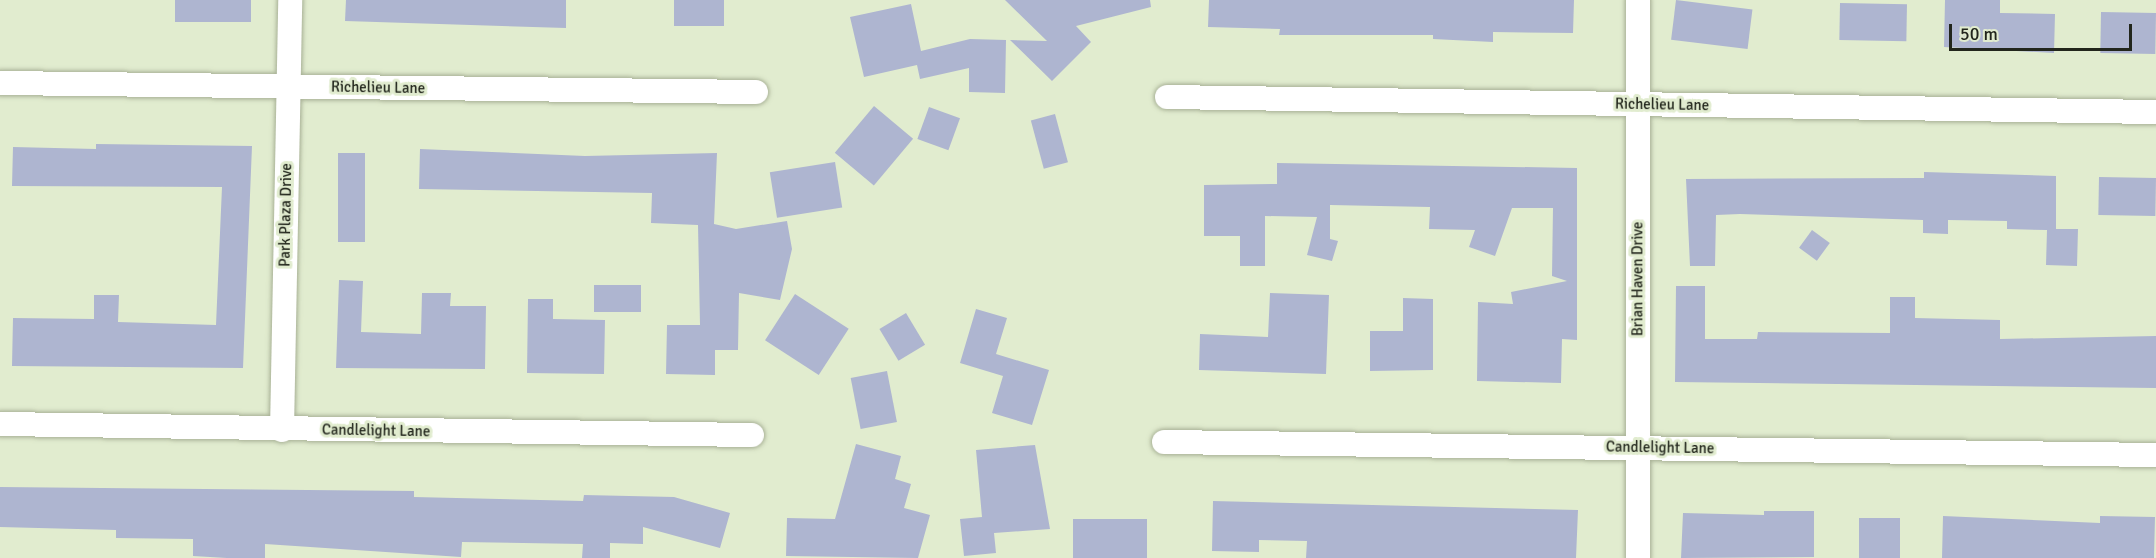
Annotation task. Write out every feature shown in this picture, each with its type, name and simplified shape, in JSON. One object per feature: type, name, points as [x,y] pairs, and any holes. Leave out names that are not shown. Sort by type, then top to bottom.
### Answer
[{"type":"street","name":"Park Plaza Drive","points":[[282,430],[290,0]]},
{"type":"street","name":"Brian Haven Drive","points":[[1638,0],[1638,558]]},
{"type":"street","name":"Richelieu Lane","points":[[0,83],[756,92]]},
{"type":"street","name":"Richelieu Lane","points":[[1167,97],[2156,112]]},
{"type":"street","name":"Candlelight Lane","points":[[0,424],[282,430],[752,435]]},
{"type":"street","name":"Candlelight Lane","points":[[1164,442],[2156,454]]},
{"type":"building","points":[[175,0],[251,0],[251,22],[175,22]]},
{"type":"building","points":[[346,0],[566,0],[566,28],[345,21]]},
{"type":"building","points":[[674,0],[724,0],[724,26],[674,26]]},
{"type":"building","points":[[1005,0],[1150,0],[1151,7],[1076,26],[1091,42],[1052,81],[1010,40],[1047,41]]},
{"type":"building","points":[[1209,0],[1574,0],[1573,33],[1493,32],[1493,42],[1433,39],[1433,35],[1279,35],[1280,29],[1208,27]]},
{"type":"building","points":[[1676,0],[1752,9],[1748,49],[1671,40]]},
{"type":"building","points":[[1945,0],[2000,0],[2000,13],[2055,14],[2054,53],[1944,47]]},
{"type":"building","points":[[1840,3],[1907,4],[1906,41],[1839,40]]},
{"type":"building","points":[[911,4],[921,51],[970,39],[1006,40],[1005,93],[969,92],[969,68],[920,79],[917,65],[864,77],[850,17]]},
{"type":"building","points":[[2101,12],[2156,13],[2155,54],[2100,53]]},
{"type":"building","points":[[874,106],[913,139],[874,186],[835,153]]},
{"type":"building","points":[[929,107],[960,118],[948,150],[917,139]]},
{"type":"building","points":[[1055,114],[1068,162],[1044,169],[1031,120]]},
{"type":"building","points":[[96,144],[252,146],[243,368],[12,366],[13,318],[94,319],[94,295],[119,295],[118,322],[216,325],[222,187],[12,186],[13,147],[96,149]]},
{"type":"building","points":[[420,149],[585,156],[717,153],[714,224],[736,229],[787,221],[792,249],[780,300],[739,293],[738,350],[715,350],[715,375],[666,374],[667,325],[700,325],[698,225],[651,223],[652,193],[419,189]]},
{"type":"building","points":[[338,153],[365,153],[365,242],[338,242]]},
{"type":"building","points":[[835,162],[842,207],[777,218],[770,172]]},
{"type":"building","points":[[1277,163],[1577,168],[1577,340],[1562,339],[1561,383],[1477,381],[1478,302],[1513,304],[1511,292],[1567,281],[1552,276],[1553,208],[1512,208],[1495,256],[1469,247],[1475,230],[1429,229],[1430,207],[1330,205],[1330,239],[1338,241],[1332,261],[1307,255],[1317,217],[1265,216],[1265,266],[1240,266],[1240,236],[1204,236],[1204,185],[1277,184]]},
{"type":"building","points":[[1924,172],[2056,176],[2056,229],[2078,229],[2077,266],[2046,265],[2047,230],[2007,229],[2007,221],[1948,220],[1948,234],[1923,233],[1923,220],[1740,214],[1716,215],[1715,266],[1690,266],[1686,179],[1924,178]]},
{"type":"building","points":[[2099,177],[2156,178],[2155,216],[2098,215]]},
{"type":"building","points":[[1812,230],[1830,243],[1817,261],[1799,248]]},
{"type":"building","points":[[339,280],[363,281],[361,332],[421,334],[422,293],[451,293],[450,306],[486,306],[485,369],[336,368]]},
{"type":"building","points":[[594,285],[641,285],[641,312],[594,312]]},
{"type":"building","points":[[1676,286],[1705,286],[1705,339],[1757,339],[1758,332],[1890,333],[1890,297],[1915,297],[1915,318],[2000,320],[2000,339],[2156,336],[2156,388],[1675,382]]},
{"type":"building","points":[[1270,293],[1329,295],[1326,374],[1199,370],[1200,334],[1268,337]]},
{"type":"building","points":[[795,294],[849,329],[819,375],[765,340]]},
{"type":"building","points":[[1403,298],[1433,299],[1433,370],[1370,371],[1370,331],[1403,331]]},
{"type":"building","points":[[528,299],[553,299],[553,319],[605,320],[604,374],[527,373]]},
{"type":"building","points":[[976,309],[1007,318],[996,354],[1049,370],[1032,425],[992,413],[1003,376],[960,363]]},
{"type":"building","points":[[906,313],[925,345],[898,361],[879,329]]},
{"type":"building","points":[[887,371],[897,422],[861,429],[851,378]]},
{"type":"building","points":[[856,444],[901,456],[895,479],[911,484],[904,508],[930,515],[918,558],[786,556],[787,518],[835,519]]},
{"type":"building","points":[[1035,445],[1050,529],[994,533],[996,553],[964,556],[960,519],[982,517],[976,450]]},
{"type":"building","points":[[0,487],[414,491],[414,497],[583,501],[584,495],[674,497],[730,513],[720,548],[643,527],[643,544],[610,543],[610,558],[582,558],[583,544],[462,542],[461,557],[265,544],[265,558],[227,558],[193,556],[193,539],[116,538],[116,530],[0,527]]},
{"type":"building","points":[[1213,501],[1578,510],[1576,558],[1306,558],[1307,541],[1259,540],[1259,552],[1212,551]]},
{"type":"building","points":[[1764,511],[1814,511],[1814,557],[1681,558],[1683,513],[1764,515]]},
{"type":"building","points":[[1943,516],[2100,523],[2100,516],[2155,517],[2154,558],[1942,558]]},
{"type":"building","points":[[1859,518],[1900,518],[1900,558],[1859,558]]},
{"type":"building","points":[[1073,519],[1147,519],[1147,558],[1073,558]]}]
